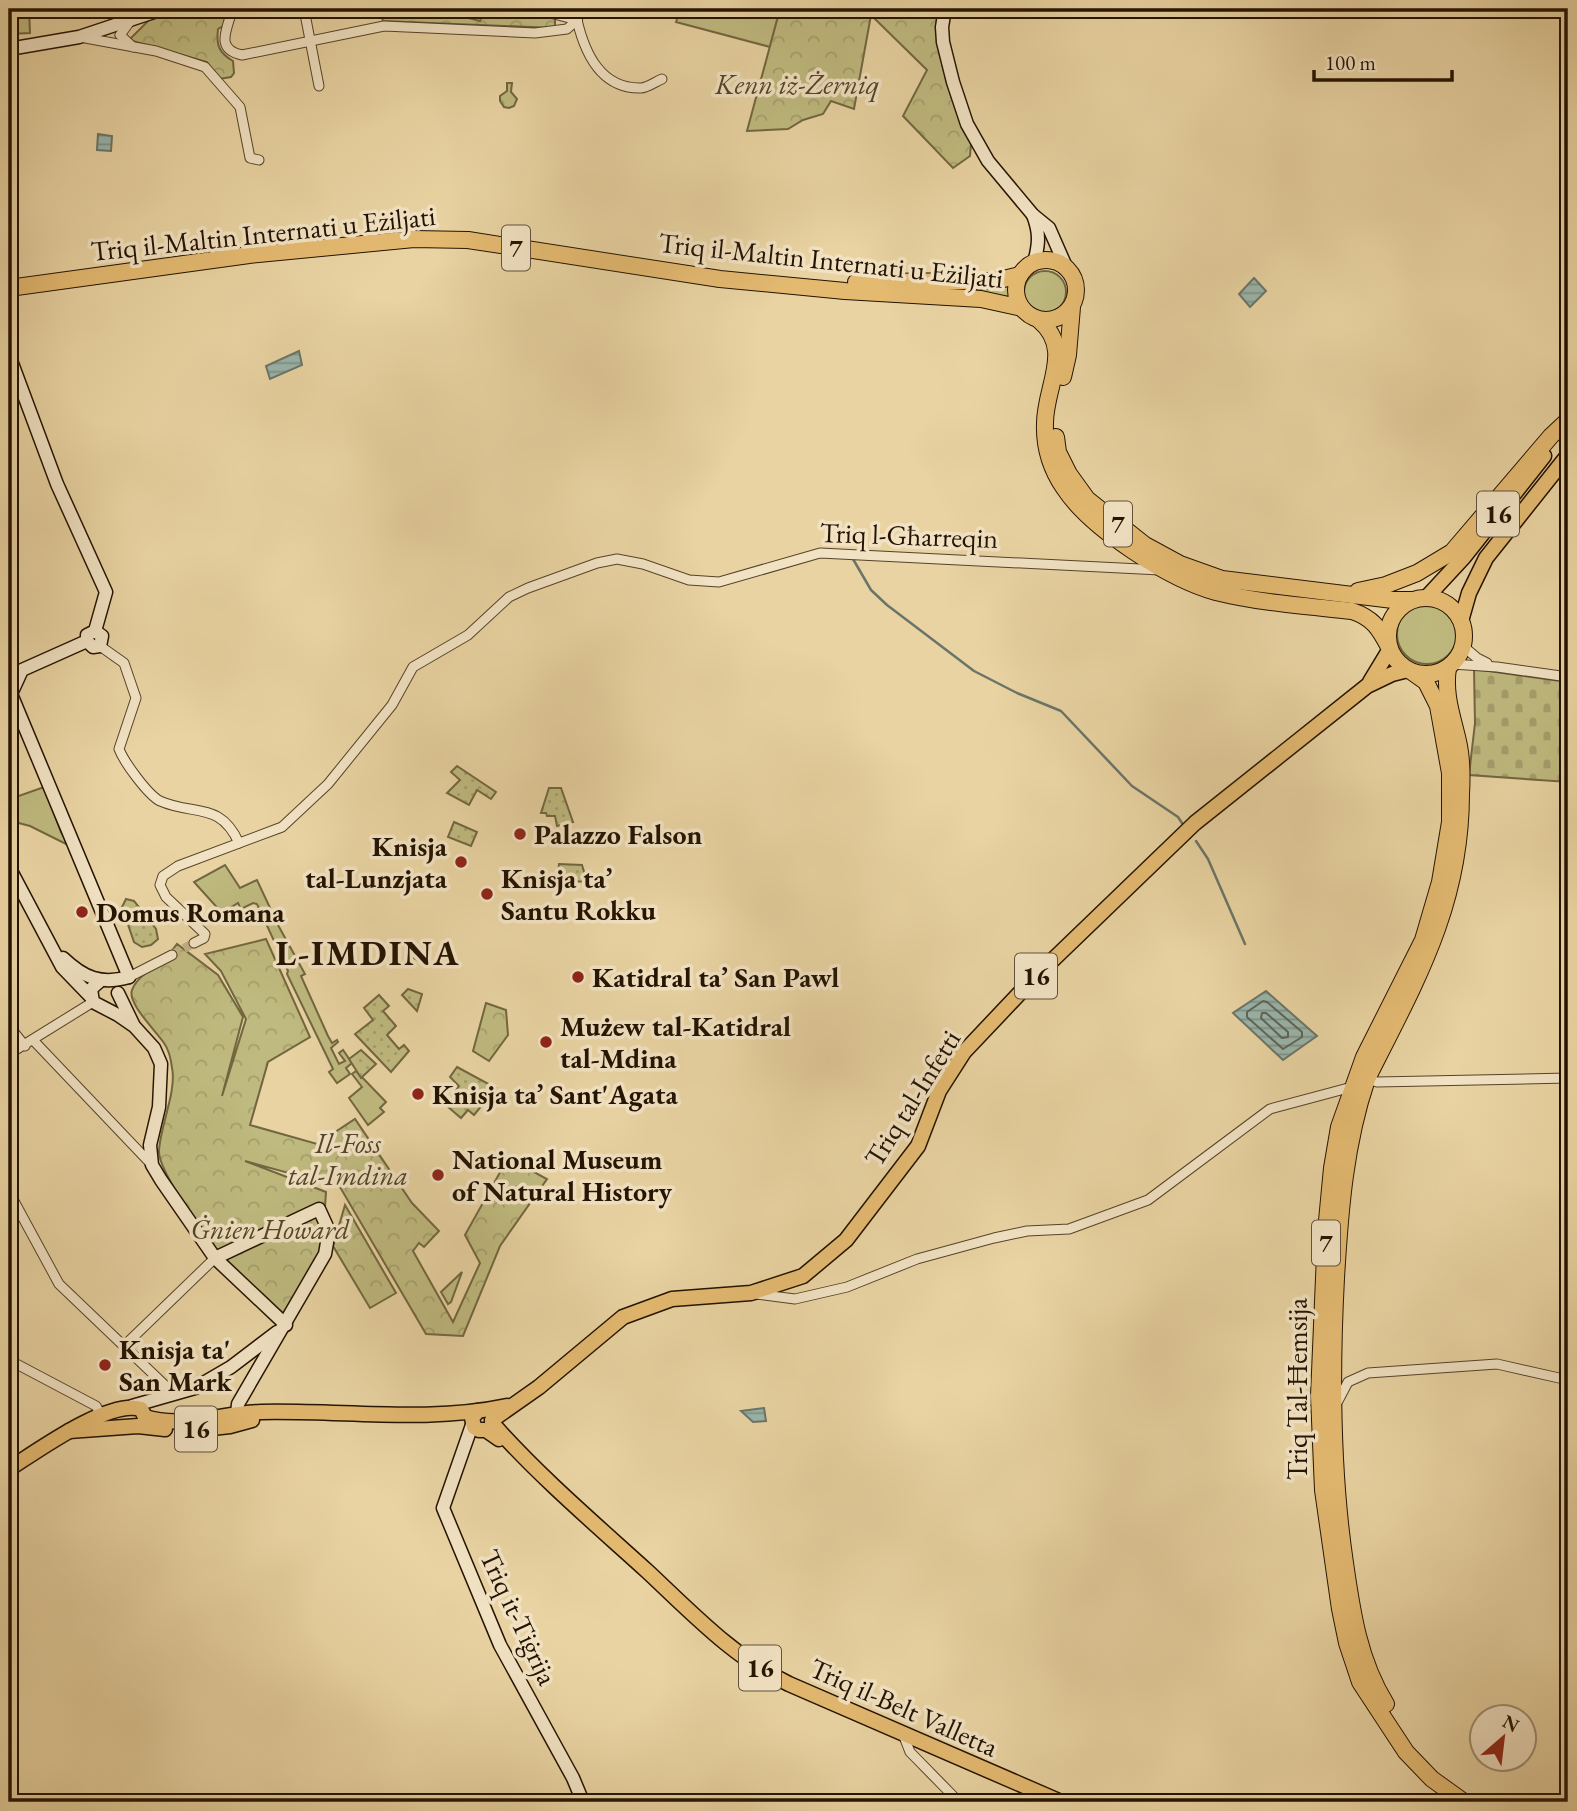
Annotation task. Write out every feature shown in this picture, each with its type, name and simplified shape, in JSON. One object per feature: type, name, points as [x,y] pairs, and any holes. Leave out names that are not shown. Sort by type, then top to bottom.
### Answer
[{"type":"highway","name":"Triq il-Maltin Internati u Eżiljati","points":[[9,278],[247,246],[416,231],[467,232],[717,269],[846,282],[995,281],[1020,275]]},
{"type":"highway","name":"Triq il-Maltin Internati u Eżiljati","points":[[9,288],[249,255],[414,239],[454,240],[720,279],[845,291],[981,299],[1022,309]]},
{"type":"highway","points":[[1022,309],[1016,292],[1020,275],[1034,263],[1051,261],[1067,268]]},
{"type":"highway","name":"7","points":[[1067,268],[1072,275],[1076,291],[1068,355],[1057,402],[1055,435],[1058,452],[1069,474],[1087,499],[1144,545],[1180,564],[1222,579],[1345,594],[1419,599],[1447,604],[1461,621]]},
{"type":"highway","points":[[1039,320],[1058,318],[1072,307]]},
{"type":"highway","name":"7","points":[[1022,309],[1039,320],[1053,335],[1057,351],[1045,423],[1046,450],[1065,490],[1078,505],[1126,545],[1165,570],[1194,584],[1244,598],[1366,615],[1374,622],[1400,665],[1410,671]]},
{"type":"highway","points":[[1345,594],[1385,585],[1417,573],[1452,552],[1551,436],[1568,420]]},
{"type":"highway","points":[[1389,648],[1387,636],[1394,614],[1419,599]]},
{"type":"highway","points":[[1410,671],[1430,674],[1450,666],[1463,646],[1461,621]]},
{"type":"highway","name":"Triq Tal-Ħemsija","points":[[1450,666],[1447,698],[1459,743],[1462,772],[1461,812],[1452,884],[1427,960],[1359,1083],[1339,1127],[1326,1231],[1319,1396],[1323,1490],[1339,1609],[1360,1682],[1406,1752],[1432,1779],[1464,1802]]},
{"type":"highway","name":"Triq Tal-Ħemsija","points":[[1410,671],[1426,682],[1438,706],[1450,773],[1450,822],[1440,882],[1423,940],[1364,1057],[1359,1083],[1345,1167],[1332,1353],[1335,1480],[1354,1623],[1376,1688],[1416,1750],[1448,1782],[1477,1802]]},
{"type":"main road","name":"16","points":[[1419,599],[1464,557],[1568,428]]},
{"type":"main road","name":"16","points":[[1461,621],[1469,593],[1486,558],[1568,455]]},
{"type":"main road","name":"Triq tal-Infetti","points":[[1367,686],[1379,670],[1389,648]]},
{"type":"main road","name":"Triq tal-Infetti","points":[[482,1422],[539,1387],[623,1317],[672,1299],[751,1293],[803,1276],[846,1240],[918,1146],[939,1091],[964,1052],[1034,978],[1195,823],[1367,686],[1392,674],[1410,671]]},
{"type":"main road","name":"16","points":[[9,1469],[69,1431],[101,1415],[129,1408]]},
{"type":"main road","points":[[129,1408],[125,1418],[133,1424]]},
{"type":"main road","name":"16","points":[[69,1431],[155,1420],[208,1420],[262,1412],[447,1413],[458,1421],[482,1422]]},
{"type":"main road","name":"16","points":[[133,1424],[158,1429],[213,1429],[280,1413]]},
{"type":"main road","points":[[101,1415],[133,1424]]},
{"type":"main road","name":"Triq il-Belt Valletta","points":[[482,1422],[515,1449],[729,1646],[776,1678],[1060,1802]]},
{"type":"street","points":[[232,9],[225,39],[228,49],[242,55],[384,26],[535,33],[560,30],[567,29],[577,20],[581,9]]},
{"type":"street","points":[[304,9],[319,86]]},
{"type":"street","points":[[534,9],[577,20]]},
{"type":"street","points":[[945,9],[943,41],[967,124],[988,161],[1033,215],[1049,228],[1067,268]]},
{"type":"street","points":[[9,49],[79,37],[154,10]]},
{"type":"street","points":[[131,20],[120,35],[133,47]]},
{"type":"street","points":[[577,20],[583,45]]},
{"type":"street","points":[[108,27],[113,43]]},
{"type":"street","points":[[560,30],[577,39],[603,76],[616,84],[644,88],[662,79]]},
{"type":"street","points":[[79,37],[156,51],[205,67],[240,107],[250,158],[259,160]]},
{"type":"street","points":[[1033,215],[1039,229],[1040,242],[1034,263]]},
{"type":"street","points":[[9,355],[57,484],[106,592],[91,636]]},
{"type":"street","points":[[1114,568],[1127,556],[1126,545]]},
{"type":"street","name":"Triq l-Għarreqin","points":[[194,943],[204,938],[205,934],[166,897],[160,880],[178,866],[282,827],[319,795],[386,713],[409,673],[419,663],[468,635],[509,597],[528,588],[597,563],[617,559],[643,564],[689,580],[719,582],[820,553],[1165,570]]},
{"type":"street","points":[[128,977],[11,694],[22,670],[91,636],[102,636],[100,646],[124,663],[136,698],[119,749],[124,761],[159,800],[212,813],[234,831],[239,843]]},
{"type":"street","points":[[1463,646],[1477,658],[1497,667]]},
{"type":"street","points":[[1450,666],[1497,667],[1568,677]]},
{"type":"street","points":[[9,867],[62,967],[99,1007],[106,1008],[134,1026]]},
{"type":"street","points":[[53,947],[73,968],[112,986],[134,1026],[154,1048],[161,1064],[160,1097],[150,1145],[152,1164]]},
{"type":"street","points":[[92,1000],[91,989],[112,986],[172,955]]},
{"type":"street","points":[[106,1008],[117,1001],[112,986]]},
{"type":"street","points":[[9,1054],[72,1016],[92,1000]]},
{"type":"street","points":[[9,1026],[152,1164],[215,1258],[286,1325]]},
{"type":"street","points":[[751,1293],[795,1299],[847,1287],[916,1259],[994,1238],[1027,1231],[1069,1229],[1148,1200],[1270,1109],[1359,1083],[1568,1078]]},
{"type":"street","points":[[9,1192],[59,1284],[174,1394]]},
{"type":"street","points":[[125,1346],[215,1258],[318,1209],[329,1231],[325,1254],[238,1404],[237,1414]]},
{"type":"street","points":[[129,1408],[195,1388],[232,1367],[286,1325]]},
{"type":"street","points":[[9,1360],[96,1406],[101,1415]]},
{"type":"street","points":[[1332,1415],[1348,1382],[1368,1373],[1497,1364],[1568,1380]]},
{"type":"street","name":"Triq it-Tiġrija","points":[[482,1422],[466,1448],[443,1508],[500,1645],[573,1778],[583,1802]]},
{"type":"street","points":[[903,1733],[910,1752],[959,1802]]},
{"type":"green space","points":[[9,9],[29,9],[30,33],[9,34]]},
{"type":"green space","points":[[178,9],[228,9],[223,26],[218,29],[218,40],[224,55],[233,61],[234,73],[231,77],[219,79],[207,62],[129,40],[149,20]]},
{"type":"green space","points":[[379,9],[435,9],[480,21],[484,9],[520,9],[555,18],[555,28],[383,21]]},
{"type":"green space","points":[[680,9],[780,9],[770,47],[676,22]]},
{"type":"green space","name":"Kenn iż-Żerniq","points":[[780,9],[941,9],[956,105],[971,144],[970,156],[953,168],[903,116],[927,70],[871,15],[854,109],[831,101],[823,114],[803,120],[788,129],[747,131]]},
{"type":"green space","points":[[507,83],[512,83],[511,92],[517,99],[514,106],[509,108],[504,107],[500,101],[500,96],[507,91]]},
{"type":"green space","points":[[1045,271],[1060,277],[1066,292],[1060,307],[1045,313],[1030,307],[1024,292],[1030,277]]},
{"type":"green space","points":[[1009,283],[1010,297],[945,289]]},
{"type":"green space","points":[[1421,604],[1433,604],[1452,617],[1457,634],[1455,646],[1444,659],[1433,664],[1421,664],[1402,651],[1397,640],[1397,628],[1410,609]]},
{"type":"green space","points":[[1474,669],[1568,682],[1568,782],[1469,775],[1475,723]]},
{"type":"green space","points":[[457,766],[496,792],[491,799],[477,790],[469,805],[447,793],[460,780],[451,772]]},
{"type":"green space","points":[[44,787],[61,832],[70,846],[30,826],[11,821],[14,809],[10,799]]},
{"type":"green space","points":[[549,788],[561,788],[573,822],[557,826],[555,816],[541,813]]},
{"type":"green space","points":[[454,822],[477,832],[471,846],[448,837]]},
{"type":"green space","points":[[559,864],[582,865],[587,882],[557,880]]},
{"type":"green space","points":[[225,865],[240,888],[257,880],[305,974],[301,976],[328,1036],[332,1043],[337,1040],[338,1042],[331,1048],[339,1064],[345,1061],[339,1053],[343,1050],[352,1063],[346,1068],[350,1074],[337,1083],[329,1072],[333,1069],[257,904],[253,903],[241,909],[238,903],[222,913],[194,882]]},
{"type":"green space","points":[[126,899],[134,901],[156,929],[158,939],[151,945],[142,947],[134,942],[122,907]]},
{"type":"green space","points":[[266,939],[310,1037],[268,1062],[250,1125],[317,1144],[355,1119],[412,1203],[439,1231],[424,1247],[419,1243],[413,1251],[453,1322],[480,1263],[465,1235],[508,1158],[547,1179],[500,1246],[463,1336],[426,1334],[340,1187],[245,1161],[326,1192],[322,1252],[286,1321],[218,1252],[193,1218],[166,1172],[159,1151],[172,1087],[171,1061],[166,1046],[134,1002],[132,990],[144,975],[173,957],[171,952],[177,944],[218,975],[243,1017],[222,1096],[246,1019],[221,971],[205,954]]},
{"type":"green space","points":[[412,945],[426,953],[425,964],[406,954]]},
{"type":"green space","points":[[408,989],[422,994],[417,1011],[402,995]]},
{"type":"green space","points":[[379,995],[389,1006],[383,1011],[396,1026],[387,1035],[399,1049],[404,1045],[409,1051],[391,1072],[355,1034],[373,1020],[364,1008]]},
{"type":"green space","points":[[486,1003],[506,1010],[508,1035],[489,1061],[473,1051]]},
{"type":"green space","points":[[361,1050],[376,1064],[361,1078],[349,1059]]},
{"type":"green space","points":[[457,1067],[496,1088],[474,1115],[468,1110],[461,1118],[448,1107],[455,1099],[452,1095],[459,1086],[450,1077]]},
{"type":"green space","points":[[356,1071],[386,1102],[380,1108],[384,1112],[368,1125],[349,1098],[362,1087],[352,1074]]},
{"type":"green space","points":[[345,1205],[396,1293],[370,1308],[333,1246]]},
{"type":"green space","points":[[462,1272],[451,1302],[448,1304],[441,1292]]},
{"type":"water","points":[[98,134],[112,136],[111,151],[97,150]]},
{"type":"water","points":[[1254,278],[1266,291],[1250,307],[1239,294]]},
{"type":"water","points":[[299,351],[302,365],[270,379],[266,366]]},
{"type":"water","points":[[1266,991],[1317,1036],[1283,1060],[1233,1013]]},
{"type":"water","points":[[764,1408],[766,1421],[753,1422],[741,1411]]},
{"type":"waterway","points":[[853,559],[871,590],[887,605],[974,671],[1061,711],[1132,786],[1178,817],[1182,823]]},
{"type":"waterway","points":[[1196,841],[1208,859],[1245,944]]},
{"type":"tunnel","points":[[172,955],[194,943]]},
{"type":"place","name":"Palazzo Falson","points":[[520,834]]},
{"type":"place","name":"Knisja tal-Lunzjata","points":[[461,862]]},
{"type":"place","name":"Knisja ta’ Santu Rokku","points":[[487,894]]},
{"type":"place","name":"Domus Romana","points":[[82,912]]},
{"type":"place","name":"Katidral ta’ San Pawl","points":[[578,977]]},
{"type":"place","name":"Mużew tal-Katidral tal-Mdina","points":[[546,1042]]},
{"type":"place","name":"Knisja ta’ Sant'Agata","points":[[418,1094]]},
{"type":"place","name":"National Museum of Natural History","points":[[438,1175]]},
{"type":"place","name":"Knisja ta' San Mark","points":[[105,1365]]},
{"type":"district","name":"L-IMDINA","points":[[368,952]]},
{"type":"park label","name":"Il-Foss tal-Imdina","points":[[348,1159]]},
{"type":"park label","name":"Ġnien Howard","points":[[270,1229]]}]
